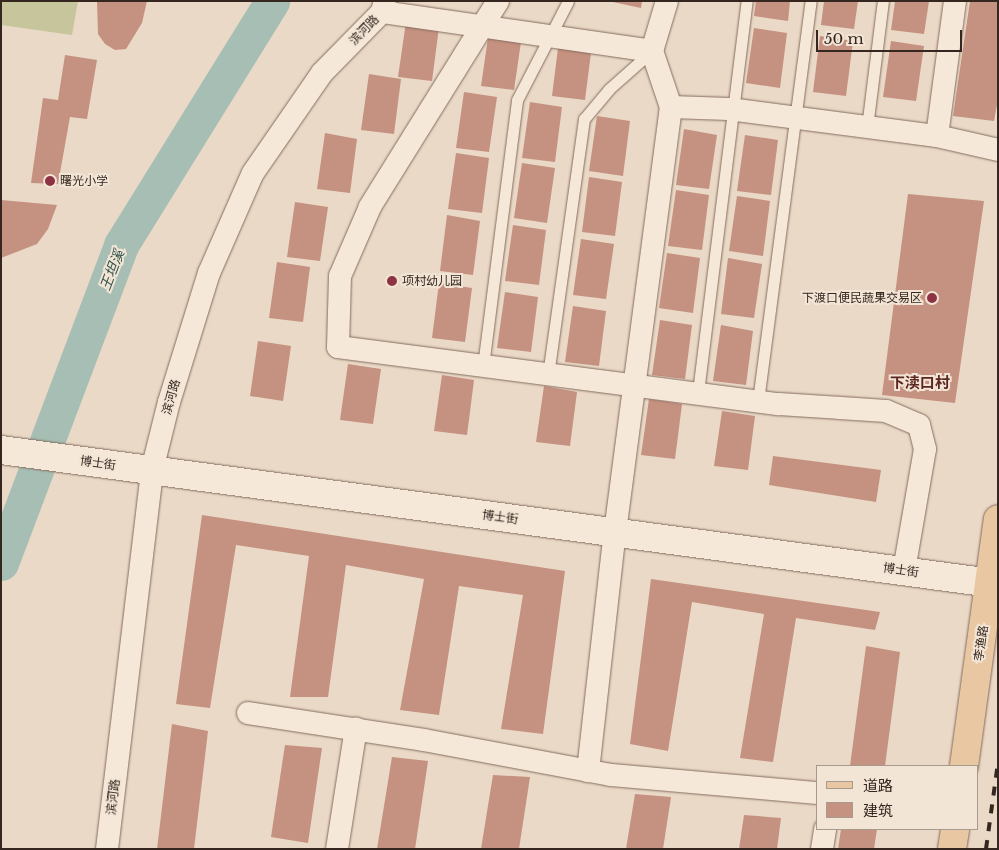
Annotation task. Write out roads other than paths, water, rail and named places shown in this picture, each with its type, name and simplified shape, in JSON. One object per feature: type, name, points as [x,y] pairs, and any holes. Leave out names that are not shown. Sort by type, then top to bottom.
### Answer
[{"type":"main road","name":"李渔路","points":[[964,765],[994,583],[998,519]]},
{"type":"main road","points":[[952,849],[955,830]]},
{"type":"street","points":[[498,1],[425,122],[370,207],[340,276],[338,347],[758,401],[886,411],[919,425],[924,449],[904,570]]},
{"type":"street","points":[[588,771],[615,532],[671,107],[652,51],[667,1]]},
{"type":"street","points":[[937,136],[955,1]]},
{"type":"street","points":[[383,7],[482,25],[652,51]]},
{"type":"street","name":"滨河路","points":[[107,849],[139,468],[168,402],[209,273],[252,173],[322,73],[383,7]]},
{"type":"street","points":[[671,107],[733,110],[937,136],[998,150]]},
{"type":"street","name":"博士街","points":[[3,450],[994,583]]},
{"type":"street","points":[[96,849],[139,468]]},
{"type":"street","points":[[248,713],[356,728],[588,771],[816,793]]},
{"type":"street","points":[[337,849],[356,728]]},
{"type":"street","points":[[822,849],[825,830]]},
{"type":"lane","points":[[483,366],[518,100],[549,35],[568,1]]},
{"type":"lane","points":[[698,392],[747,1]]},
{"type":"lane","points":[[758,401],[811,1]]},
{"type":"lane","points":[[867,127],[883,1]]},
{"type":"lane","points":[[548,375],[584,119],[609,89],[652,51]]},
{"type":"waterway","name":"王坦溪","points":[[1,563],[121,245],[272,1]]},
{"type":"railway","points":[[986,849],[998,762]]},
{"type":"place","name":"曙光小学","points":[[50,181]]},
{"type":"place","name":"项村幼儿园","points":[[392,281]]},
{"type":"place","name":"下渡口便民蔬果交易区","points":[[932,298]]},
{"type":"district","name":"下渎口村","points":[[920,383]]}]
